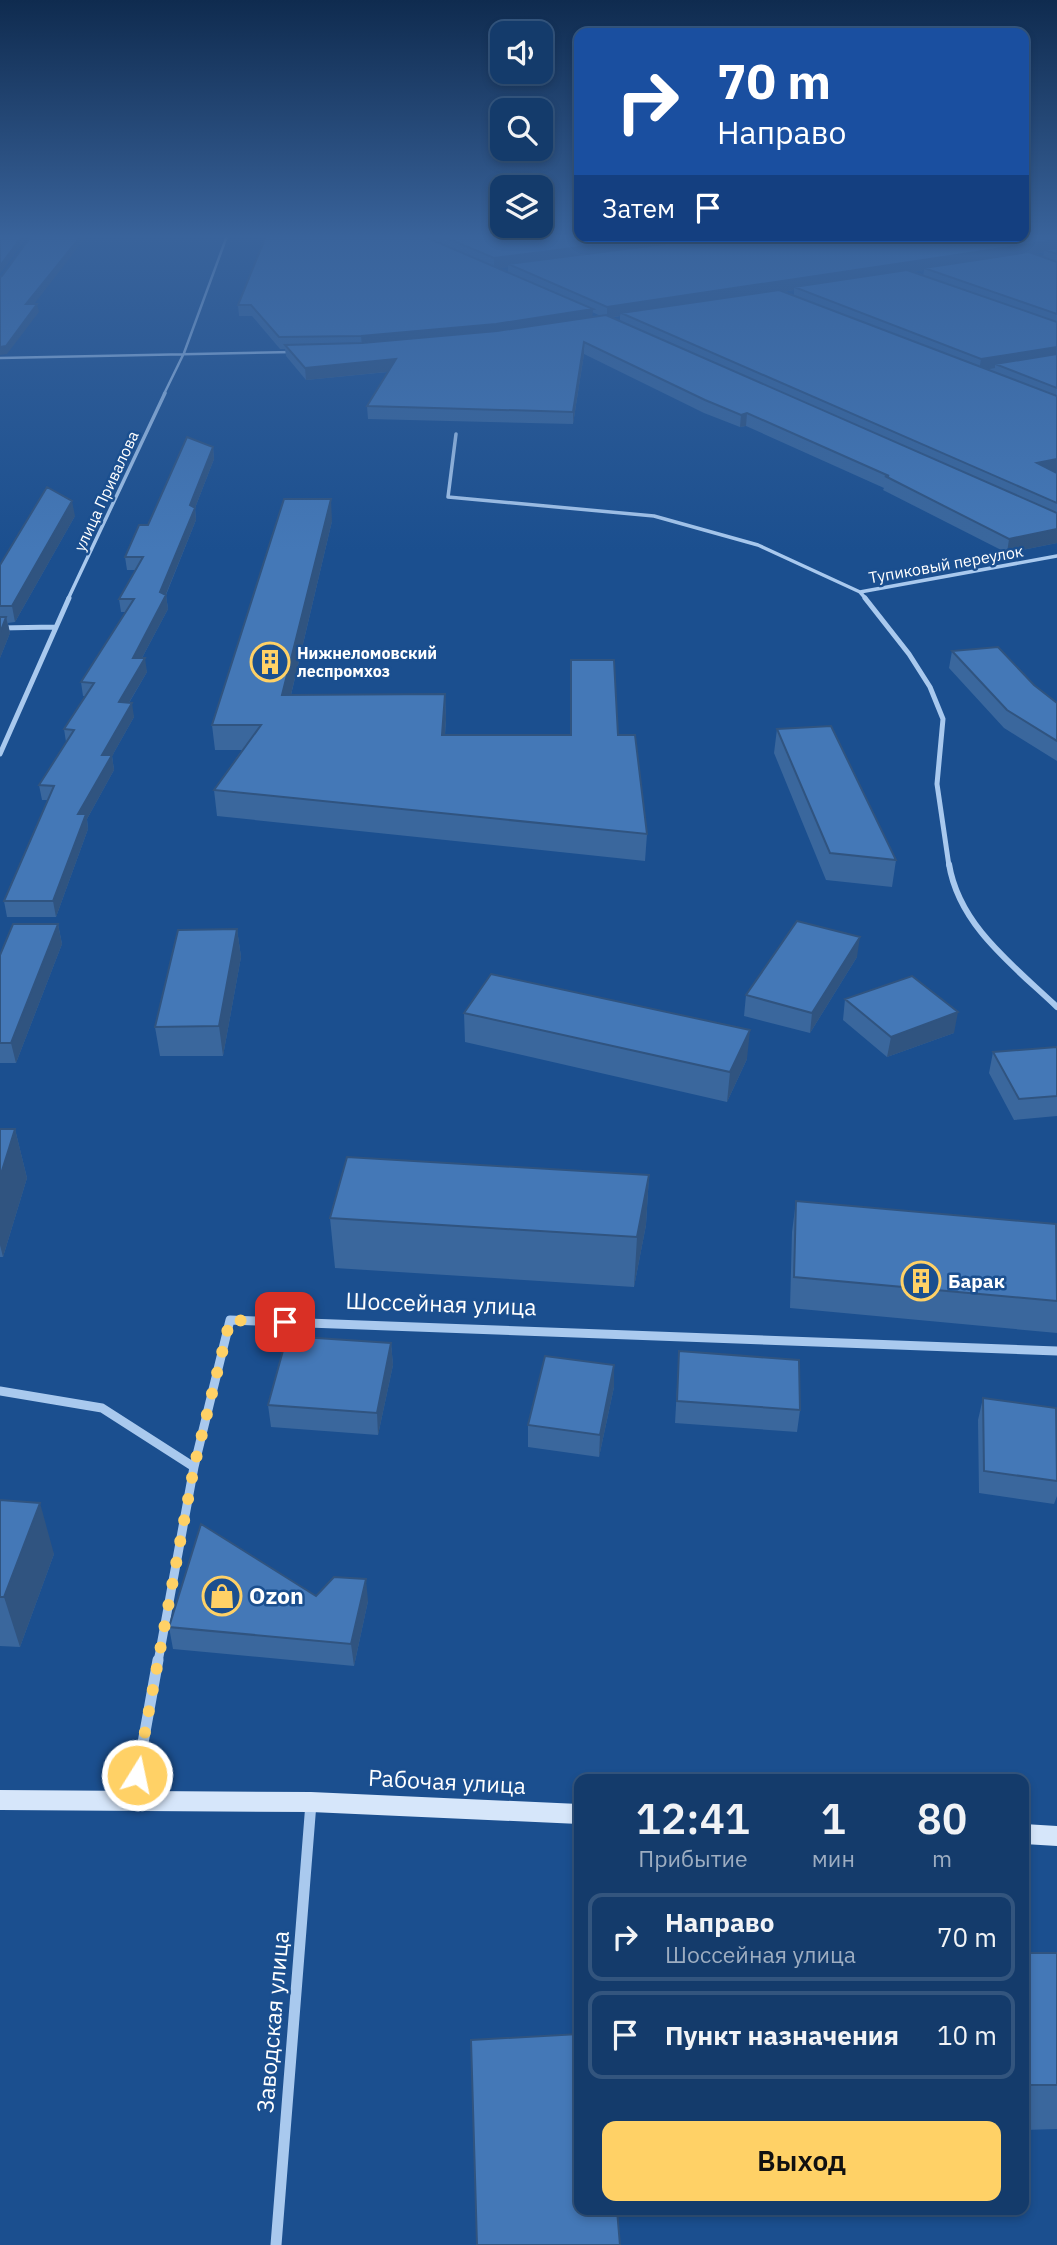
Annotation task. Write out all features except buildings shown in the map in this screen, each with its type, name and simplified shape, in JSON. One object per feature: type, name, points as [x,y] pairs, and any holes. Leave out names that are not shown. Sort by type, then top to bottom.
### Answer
[{"type":"main road","points":[[0,1800],[312,1802]]},
{"type":"main road","name":"Рабочая улица","points":[[312,1802],[574,1814]]},
{"type":"main road","points":[[1029,1834],[1057,1836]]},
{"type":"street","name":"улица Привалова","points":[[0,754],[55,627],[188,341]]},
{"type":"street","points":[[0,358],[293,352]]},
{"type":"street","points":[[456,434],[448,497],[654,516],[758,545],[860,592]]},
{"type":"street","name":"Тупиковый переулок","points":[[1057,556],[860,592],[909,654],[930,687],[943,719],[937,784],[952,883],[981,935],[1057,1007]]},
{"type":"street","points":[[0,628],[55,627]]},
{"type":"street","name":"Шоссейная улица","points":[[132,1801],[194,1467],[230,1320],[1057,1351]]},
{"type":"street","points":[[0,1391],[102,1408],[194,1467]]},
{"type":"street","name":"Заводская улица","points":[[276,2245],[312,1802]]},
{"type":"place","name":"Нижнеломовский леспромхоз","points":[[270,662]]},
{"type":"place","name":"Барак","points":[[921,1281]]},
{"type":"place","name":"Ozon","points":[[222,1596]]},
{"type":"route","points":[[137,1775],[194,1467],[230,1320],[285,1322]]}]
